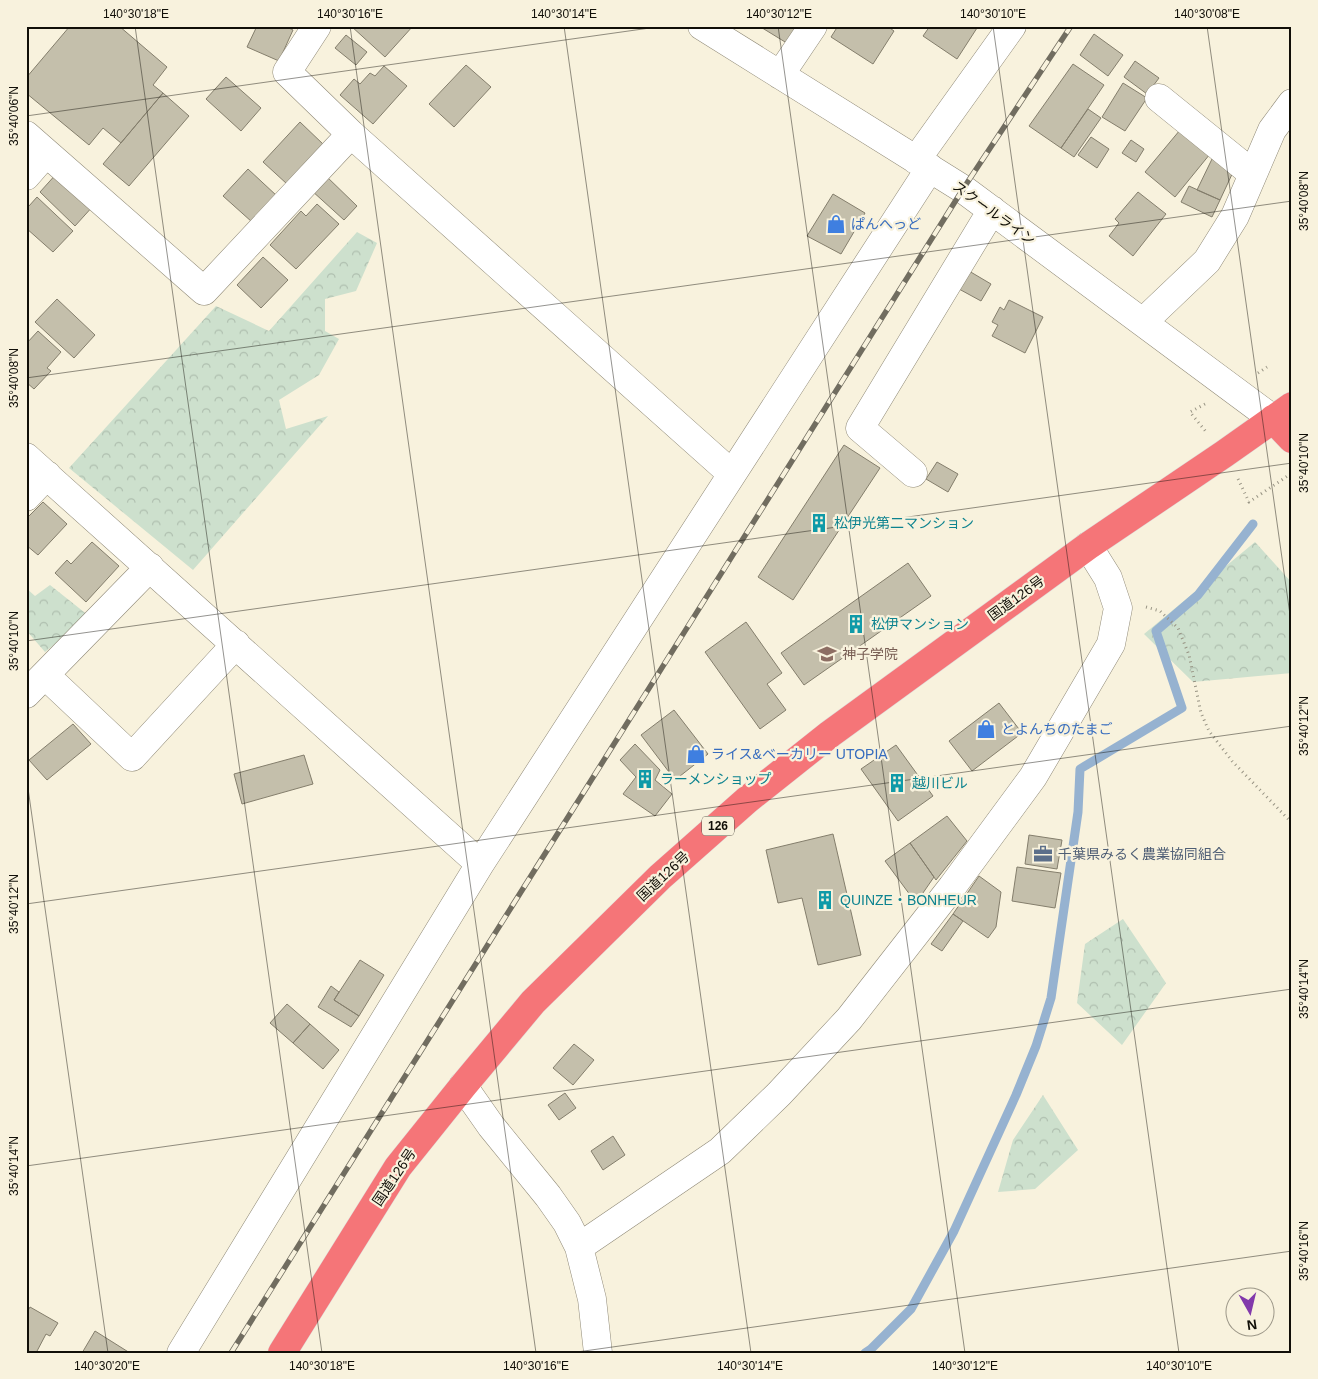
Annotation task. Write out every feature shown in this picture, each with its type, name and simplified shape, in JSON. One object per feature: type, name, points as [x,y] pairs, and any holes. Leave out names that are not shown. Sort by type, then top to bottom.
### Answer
[{"type":"highway","points":[[1282,412],[1292,439]]},
{"type":"highway","name":"国道126号","points":[[282,1353],[398,1167],[533,1002],[660,877],[747,800],[830,734],[1088,546],[1282,412]]},
{"type":"street","points":[[317,26],[287,72],[351,134],[732,474]]},
{"type":"street","name":"スクールライン","points":[[702,26],[964,189],[1143,322],[1282,412]]},
{"type":"street","points":[[780,75],[813,26]]},
{"type":"street","points":[[181,1353],[480,864],[732,474],[923,164],[1012,26]]},
{"type":"street","points":[[1159,98],[1253,174]]},
{"type":"street","points":[[1143,322],[1207,261],[1235,216],[1272,130],[1292,103]]},
{"type":"street","points":[[26,135],[204,291],[351,134]]},
{"type":"street","points":[[26,176],[46,153]]},
{"type":"street","points":[[913,473],[860,428],[992,210]]},
{"type":"street","points":[[26,457],[480,864]]},
{"type":"street","points":[[26,497],[47,475]]},
{"type":"street","points":[[579,1247],[720,1151],[779,1094],[849,1019],[952,887],[1033,777],[1111,644],[1118,608],[1108,578],[1088,546]]},
{"type":"street","points":[[150,567],[35,685],[132,757],[236,644]]},
{"type":"street","points":[[463,1086],[491,1126],[567,1223],[579,1247],[592,1299],[598,1353]]},
{"type":"path","points":[[1249,502],[1292,473]]},
{"type":"path","points":[[1160,611],[1178,628],[1189,655],[1201,713],[1209,731],[1232,761],[1292,822]]},
{"type":"green space","points":[[357,232],[377,243],[356,291],[325,299],[325,331],[339,339],[319,375],[279,400],[286,429],[328,416],[193,570],[69,468],[216,306],[269,331]]},
{"type":"green space","points":[[1255,542],[1292,583],[1292,673],[1193,682],[1144,634]]},
{"type":"green space","points":[[50,585],[89,616],[45,652],[26,630],[26,588],[35,596]]},
{"type":"green space","points":[[1123,919],[1166,983],[1122,1045],[1077,1003],[1085,944]]},
{"type":"green space","points":[[1043,1095],[1078,1150],[1035,1189],[998,1192],[1013,1140]]},
{"type":"building","points":[[70,26],[119,26],[167,67],[153,85],[163,93],[121,143],[103,128],[89,145],[26,93],[26,78]]},
{"type":"building","points":[[257,26],[285,26],[293,30],[279,61],[247,47]]},
{"type":"building","points":[[351,26],[413,26],[385,57]]},
{"type":"building","points":[[759,26],[802,26],[790,45]]},
{"type":"building","points":[[838,26],[887,26],[894,31],[873,64],[831,37]]},
{"type":"building","points":[[930,26],[974,26],[977,28],[957,59],[923,36]]},
{"type":"building","points":[[1094,34],[1123,55],[1108,76],[1080,55]]},
{"type":"building","points":[[346,35],[367,52],[356,65],[335,48]]},
{"type":"building","points":[[1135,61],[1159,78],[1147,94],[1124,77]]},
{"type":"building","points":[[1073,64],[1104,85],[1061,148],[1029,126]]},
{"type":"building","points":[[466,65],[491,87],[454,127],[429,104]]},
{"type":"building","points":[[384,66],[407,86],[373,124],[340,95],[354,79],[360,84],[370,73],[375,76]]},
{"type":"building","points":[[226,77],[261,108],[241,131],[206,99]]},
{"type":"building","points":[[1123,83],[1147,98],[1125,131],[1102,117]]},
{"type":"building","points":[[163,93],[189,116],[129,186],[103,164]]},
{"type":"building","points":[[1088,109],[1101,118],[1074,157],[1061,148]]},
{"type":"building","points":[[300,122],[324,145],[287,184],[263,162]]},
{"type":"building","points":[[1180,130],[1210,154],[1175,197],[1145,172]]},
{"type":"building","points":[[1091,137],[1109,149],[1097,168],[1078,155]]},
{"type":"building","points":[[1131,140],[1144,149],[1136,162],[1122,153]]},
{"type":"building","points":[[1212,159],[1234,170],[1220,200],[1197,190]]},
{"type":"building","points":[[248,169],[277,196],[252,222],[223,196]]},
{"type":"building","points":[[58,172],[94,205],[75,226],[40,192]]},
{"type":"building","points":[[325,175],[357,206],[344,220],[311,190]]},
{"type":"building","points":[[1189,186],[1220,200],[1212,217],[1181,202]]},
{"type":"building","points":[[1138,192],[1166,214],[1133,256],[1109,236],[1119,223],[1115,219]]},
{"type":"building","name":"ぱんへっど","points":[[833,194],[865,213],[841,254],[807,236]]},
{"type":"building","points":[[37,197],[73,231],[53,252],[26,228],[26,202],[29,206]]},
{"type":"building","points":[[317,204],[339,224],[296,269],[270,245],[301,211],[306,216]]},
{"type":"building","points":[[263,257],[288,280],[261,308],[237,285]]},
{"type":"building","points":[[969,271],[991,284],[981,301],[959,289]]},
{"type":"building","points":[[57,299],[95,335],[74,358],[35,322]]},
{"type":"building","points":[[1009,300],[1043,317],[1025,353],[992,336],[998,325],[992,322],[1000,307],[1004,310]]},
{"type":"building","points":[[38,331],[61,352],[47,368],[51,371],[34,389],[26,382],[26,344]]},
{"type":"building","name":"松伊光第二マンション","points":[[844,445],[880,468],[793,600],[758,577]]},
{"type":"building","points":[[937,462],[958,474],[948,492],[926,479]]},
{"type":"building","points":[[43,502],[67,524],[38,555],[26,545],[26,519]]},
{"type":"building","points":[[92,542],[119,566],[86,602],[55,573],[67,560],[71,564]]},
{"type":"building","name":"松伊マンション","points":[[908,563],[931,596],[804,685],[781,653]]},
{"type":"building","points":[[746,622],[782,673],[767,684],[786,710],[760,729],[705,652]]},
{"type":"building","points":[[999,703],[1022,733],[972,771],[949,741]]},
{"type":"building","points":[[674,710],[708,754],[675,780],[641,735]]},
{"type":"building","points":[[73,724],[91,744],[47,780],[29,760]]},
{"type":"building","name":"ラーメンショップ","points":[[635,744],[660,770],[655,780],[672,794],[655,816],[623,794],[636,777],[620,760]]},
{"type":"building","name":"越川ビル","points":[[896,745],[933,796],[898,821],[861,769]]},
{"type":"building","points":[[304,755],[313,784],[242,804],[234,774]]},
{"type":"building","points":[[947,816],[967,841],[936,880],[910,843]]},
{"type":"building","name":"QUINZE・BONHEUR","points":[[833,834],[861,955],[818,965],[802,898],[778,903],[766,850]]},
{"type":"building","points":[[1029,835],[1062,840],[1057,869],[1025,864]]},
{"type":"building","points":[[910,843],[934,877],[916,903],[885,861]]},
{"type":"building","points":[[1017,867],[1061,873],[1055,908],[1012,901]]},
{"type":"building","points":[[979,876],[1001,892],[996,927],[988,938],[953,914]]},
{"type":"building","points":[[953,914],[963,921],[942,951],[931,944]]},
{"type":"building","points":[[360,960],[384,975],[359,1016],[334,1000]]},
{"type":"building","points":[[331,986],[339,992],[334,1000],[359,1016],[351,1027],[318,1007]]},
{"type":"building","points":[[287,1004],[310,1024],[293,1043],[270,1023]]},
{"type":"building","points":[[310,1024],[339,1050],[323,1069],[293,1043]]},
{"type":"building","points":[[574,1044],[594,1060],[573,1085],[553,1068]]},
{"type":"building","points":[[565,1093],[576,1108],[559,1120],[548,1105]]},
{"type":"building","points":[[613,1136],[625,1155],[603,1170],[591,1151]]},
{"type":"building","points":[[30,1307],[58,1323],[50,1336],[46,1334],[36,1353],[26,1353],[26,1314]]},
{"type":"building","points":[[95,1331],[130,1353],[82,1353]]},
{"type":"waterway","points":[[865,1353],[911,1309],[954,1231],[1016,1095],[1036,1046],[1051,998],[1078,812],[1080,769],[1182,708],[1156,631],[1198,595],[1253,524]]},
{"type":"railway","points":[[231,1353],[963,189],[1071,26]]},
{"type":"place","name":"ぱんへっど","points":[[836,224]]},
{"type":"place","name":"松伊光第二マンション","points":[[819,523]]},
{"type":"place","name":"松伊マンション","points":[[856,624]]},
{"type":"place","name":"神子学院","points":[[827,654]]},
{"type":"place","name":"とよんちのたまご","points":[[986,729]]},
{"type":"place","name":"ライス&ベーカリー UTOPIA","points":[[696,754]]},
{"type":"place","name":"ラーメンショップ","points":[[645,779]]},
{"type":"place","name":"越川ビル","points":[[897,783]]},
{"type":"place","name":"千葉県みるく農業協同組合","points":[[1043,854]]},
{"type":"place","name":"QUINZE・BONHEUR","points":[[825,900]]}]
